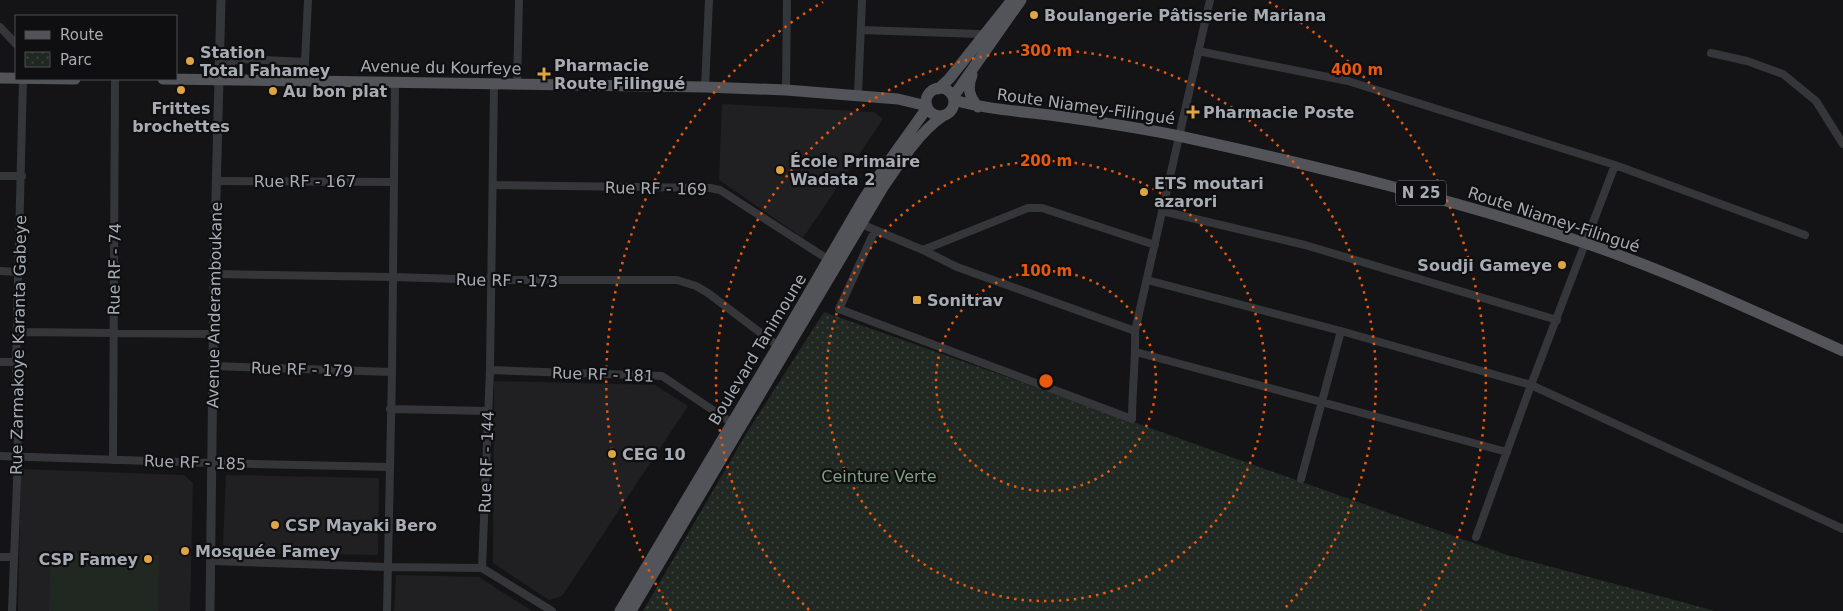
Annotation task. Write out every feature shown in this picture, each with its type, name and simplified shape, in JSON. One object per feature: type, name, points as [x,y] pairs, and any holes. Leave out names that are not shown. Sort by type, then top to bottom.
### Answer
[{"type":"main road","points":[[1012,0],[949,79],[927,98],[927,107],[934,115],[946,115],[953,107],[953,99],[1022,0]]},
{"type":"main road","points":[[976,64],[969,82],[969,90],[971,98],[978,107]]},
{"type":"main road","points":[[0,78],[15,79]]},
{"type":"main road","name":"Avenue du Kourfeye","points":[[178,79],[705,87],[858,95],[898,99],[927,107]]},
{"type":"main road","points":[[934,91],[946,90],[953,99]]},
{"type":"main road","name":"Avenue du Kourfeye","points":[[898,99],[934,91]]},
{"type":"main road","name":"Route Niamey-Filingué","points":[[953,99],[978,107],[1054,116],[1179,136],[1359,177],[1420,193],[1586,243],[1676,277],[1843,351]]},
{"type":"main road","name":"Boulevard Tanimoune","points":[[631,611],[748,404],[778,346],[872,186],[927,107]]},
{"type":"main road","name":"Route Niamey-Filingué","points":[[946,115],[978,107]]},
{"type":"main road","name":"Boulevard Tanimoune","points":[[620,611],[732,423],[748,404],[901,161],[933,123],[946,115]]},
{"type":"street","name":"Avenue Anderamboukane","points":[[210,611],[214,274],[221,0]]},
{"type":"street","points":[[304,81],[308,0]]},
{"type":"street","points":[[517,84],[519,0]]},
{"type":"street","points":[[705,87],[709,0]]},
{"type":"street","points":[[786,90],[788,0]]},
{"type":"street","points":[[858,95],[862,0]]},
{"type":"street","points":[[875,230],[839,309],[1132,419],[1131,394],[1136,352],[1135,331],[1210,0]]},
{"type":"street","points":[[0,27],[15,43]]},
{"type":"street","points":[[861,30],[980,34],[985,36]]},
{"type":"street","points":[[1198,51],[1348,82],[1615,164],[1805,235]]},
{"type":"street","points":[[1711,53],[1783,74],[1816,101],[1843,144]]},
{"type":"street","points":[[220,64],[241,59],[305,62]]},
{"type":"street","name":"Rue Zarmakoye Karanta Gabeye","points":[[12,611],[18,456],[16,362],[23,80]]},
{"type":"street","name":"Rue RF - 74","points":[[113,460],[116,80]]},
{"type":"street","points":[[387,611],[395,83]]},
{"type":"street","name":"Rue RF - 144","points":[[482,568],[490,370],[494,84]]},
{"type":"street","points":[[1476,537],[1531,385],[1615,164]]},
{"type":"street","points":[[0,176],[22,176]]},
{"type":"street","name":"Rue RF - 167","points":[[216,181],[394,182]]},
{"type":"street","name":"Rue RF - 169","points":[[494,185],[710,188],[720,190],[829,260]]},
{"type":"street","points":[[923,250],[1013,214],[1035,208],[1042,208],[1155,245]]},
{"type":"street","points":[[1162,211],[1305,245],[1557,320]]},
{"type":"street","points":[[861,224],[958,266],[1135,331]]},
{"type":"street","points":[[0,271],[18,272]]},
{"type":"street","name":"Rue RF - 173","points":[[214,274],[492,280],[677,280],[696,286],[778,346]]},
{"type":"street","points":[[1147,280],[1341,331],[1531,385],[1843,528]]},
{"type":"street","points":[[1301,479],[1341,331]]},
{"type":"street","points":[[17,332],[213,334]]},
{"type":"street","points":[[1136,352],[1507,452]]},
{"type":"street","points":[[0,362],[16,362]]},
{"type":"street","name":"Rue RF - 179","points":[[213,366],[392,372]]},
{"type":"street","name":"Rue RF - 181","points":[[490,370],[662,376],[732,423]]},
{"type":"street","points":[[390,409],[488,411]]},
{"type":"street","name":"Rue RF - 185","points":[[0,456],[212,463],[390,466]]},
{"type":"street","points":[[0,557],[13,557]]},
{"type":"street","points":[[211,560],[388,567],[482,568],[552,611]]},
{"type":"shaded area","name":"École Primaire Wadata 2","points":[[722,104],[874,112],[883,119],[803,238],[719,180]]},
{"type":"shaded area","name":"CEG 10","points":[[494,381],[655,385],[688,406],[562,596],[549,600],[493,563]]},
{"type":"shaded area","points":[[21,469],[184,475],[193,483],[190,611],[18,611]]},
{"type":"shaded area","points":[[226,475],[379,478],[378,555],[232,553],[223,544]]},
{"type":"shaded area","points":[[396,575],[479,577],[532,611],[394,611]]},
{"type":"green space","name":"Ceinture Verte","points":[[824,312],[1507,555],[1715,611],[643,611],[746,434]]},
{"type":"green space","points":[[51,552],[159,555],[158,611],[49,611]]},
{"type":"place","name":"Boulangerie Pâtisserie Mariana","points":[[1034,15]]},
{"type":"place","name":"Station Total Fahamey","points":[[190,61]]},
{"type":"place","name":"Pharmacie Route Filingué","points":[[544,74]]},
{"type":"place","name":"Frittes brochettes","points":[[181,90]]},
{"type":"place","name":"Au bon plat","points":[[273,91]]},
{"type":"place","name":"Pharmacie Poste","points":[[1193,112]]},
{"type":"place","name":"École Primaire Wadata 2","points":[[780,170]]},
{"type":"place","name":"ETS moutari azarori","points":[[1144,192]]},
{"type":"place","name":"Soudji Gameye","points":[[1562,265]]},
{"type":"place","name":"Sonitrav","points":[[917,300]]},
{"type":"place","name":"CEG 10","points":[[612,454]]},
{"type":"place","name":"CSP Mayaki Bero","points":[[275,525]]},
{"type":"place","name":"Mosquée Famey","points":[[185,551]]},
{"type":"place","name":"CSP Famey","points":[[148,559]]}]
